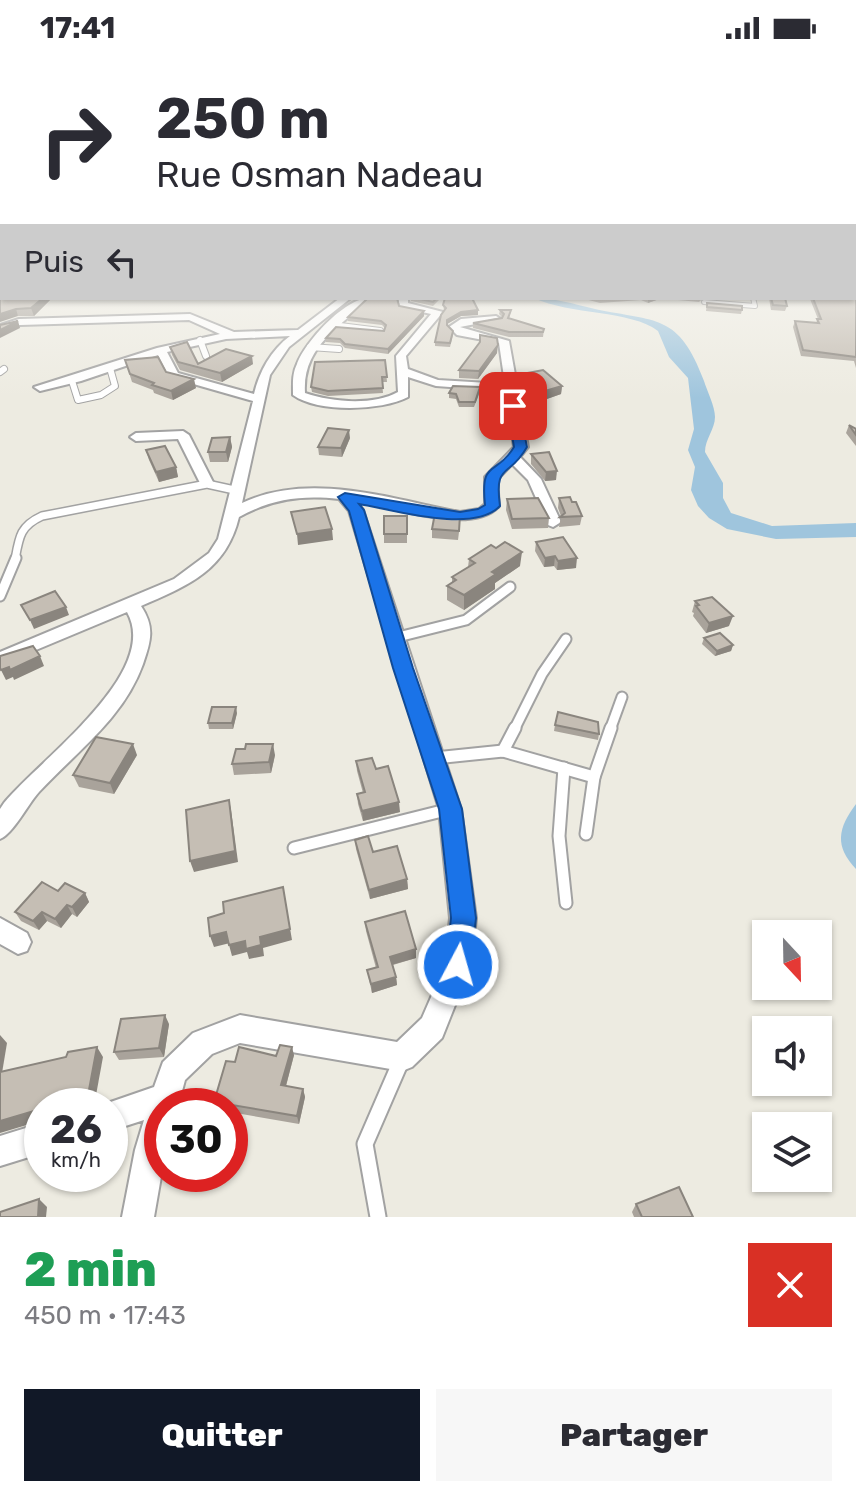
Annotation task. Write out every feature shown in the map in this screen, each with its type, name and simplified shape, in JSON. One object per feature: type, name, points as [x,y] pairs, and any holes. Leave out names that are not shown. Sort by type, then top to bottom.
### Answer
[{"type":"street","points":[[0,659],[180,583],[215,556],[226,539],[239,491],[264,375],[285,345],[343,300]]},
{"type":"street","points":[[362,300],[310,347],[300,365],[299,395],[308,400],[332,403],[397,399],[404,394],[401,356],[438,312],[403,305],[403,300]]},
{"type":"street","points":[[0,328],[19,322],[190,317],[227,336],[231,352]]},
{"type":"street","points":[[232,515],[251,504],[280,495],[306,492],[460,516],[474,515],[492,506],[489,482],[494,472],[514,459],[521,447],[504,341],[461,333],[454,327],[461,322],[496,319]]},
{"type":"street","points":[[312,323],[332,325]]},
{"type":"street","points":[[40,387],[72,381],[200,340],[299,333]]},
{"type":"street","points":[[161,350],[173,375],[259,399]]},
{"type":"street","points":[[258,359],[272,362]]},
{"type":"street","points":[[401,370],[436,383],[511,388]]},
{"type":"street","points":[[136,437],[183,435],[207,484]]},
{"type":"street","points":[[514,459],[527,467],[538,480],[553,522]]},
{"type":"street","points":[[168,1088],[173,1072],[203,1043],[240,1029],[402,1057],[432,1028],[458,965],[463,918],[450,809],[431,758],[356,510],[345,497]]},
{"type":"street","points":[[0,829],[32,786],[94,727],[122,692],[144,638],[144,623],[131,604]]},
{"type":"street","points":[[0,1151],[24,1144]]},
{"type":"street","points":[[138,1217],[144,1184]]},
{"type":"lane","points":[[704,302],[755,306],[754,300]]},
{"type":"lane","points":[[332,325],[380,331]]},
{"type":"lane","points":[[200,340],[206,356]]},
{"type":"lane","points":[[310,347],[339,349]]},
{"type":"lane","points":[[72,381],[78,400],[101,395],[115,386],[110,368]]},
{"type":"lane","points":[[0,596],[16,559],[19,534],[27,523],[72,508],[207,484],[239,491]]},
{"type":"lane","points":[[394,638],[466,620],[510,587]]},
{"type":"lane","points":[[503,751],[542,674],[566,639]]},
{"type":"lane","points":[[586,834],[594,777],[622,697]]},
{"type":"lane","points":[[431,758],[503,751],[594,777]]},
{"type":"lane","points":[[564,768],[557,804],[557,840],[566,903]]},
{"type":"lane","points":[[294,848],[450,809]]},
{"type":"lane","points":[[378,1217],[365,1144],[402,1057]]},
{"type":"water","points":[[540,300],[557,300],[650,320],[663,324],[685,343],[695,359],[715,413],[705,452],[723,483],[723,498],[731,513],[772,526],[856,523],[856,537],[776,539],[727,529],[709,518],[698,506],[691,490],[695,467],[688,450],[694,429],[688,378],[669,357],[658,331],[632,319]]},
{"type":"water","points":[[856,804],[856,869],[844,853],[841,837],[845,821]]},
{"type":"building","points":[[0,300],[41,300],[31,308],[0,314]]},
{"type":"building","points":[[366,300],[398,300],[399,306],[424,311],[388,349],[345,344],[340,339],[326,338],[336,327],[384,331],[386,325],[381,321],[348,317]]},
{"type":"building","points":[[444,300],[473,300],[478,310],[461,312],[447,320],[453,331],[450,343],[435,342],[441,315],[446,308]]},
{"type":"building","points":[[772,300],[786,300],[787,306],[773,305]]},
{"type":"building","points":[[814,300],[856,300],[856,357],[803,350],[795,321],[819,323],[817,319],[821,319]]},
{"type":"building","points":[[707,303],[742,306],[742,310],[707,307]]},
{"type":"building","points":[[500,310],[511,310],[508,318],[544,329],[543,332],[509,332],[473,323],[502,318],[504,314]]},
{"type":"building","points":[[18,321],[0,330],[0,325]]},
{"type":"building","points":[[480,335],[497,338],[498,345],[479,371],[459,370],[480,342]]},
{"type":"building","points":[[187,342],[198,364],[226,349],[252,356],[220,373],[178,362],[170,347]]},
{"type":"building","points":[[158,357],[166,372],[194,379],[171,391],[130,374],[125,360]]},
{"type":"building","points":[[385,360],[387,377],[382,377],[383,388],[328,391],[311,387],[315,362]]},
{"type":"building","points":[[543,370],[562,386],[545,391],[528,373]]},
{"type":"building","points":[[453,386],[480,387],[475,402],[459,402],[456,394],[449,393]]},
{"type":"building","points":[[328,428],[349,430],[341,448],[318,447]]},
{"type":"building","points":[[230,437],[226,452],[208,452],[212,438]]},
{"type":"building","points":[[165,446],[176,467],[156,472],[146,450]]},
{"type":"building","points":[[549,452],[557,471],[546,472],[531,454]]},
{"type":"building","points":[[570,497],[572,502],[576,502],[582,516],[560,517],[565,513],[559,498]]},
{"type":"building","points":[[538,498],[549,518],[512,519],[507,499]]},
{"type":"building","points":[[325,507],[332,529],[297,534],[291,512]]},
{"type":"building","points":[[435,513],[460,515],[459,531],[432,529]]},
{"type":"building","points":[[384,516],[407,516],[407,534],[384,534]]},
{"type":"building","points":[[563,537],[577,558],[558,561],[555,556],[545,558],[536,542]]},
{"type":"building","points":[[505,542],[522,552],[492,572],[496,574],[464,595],[447,586],[456,580],[452,577],[475,563],[469,559],[491,545],[496,548]]},
{"type":"building","points":[[55,591],[66,607],[30,620],[21,605]]},
{"type":"building","points":[[712,597],[733,616],[709,623],[695,601]]},
{"type":"building","points":[[720,633],[733,645],[717,651],[704,638]]},
{"type":"building","points":[[33,646],[40,656],[10,670],[9,667],[1,670],[0,656]]},
{"type":"building","points":[[212,707],[236,707],[232,723],[208,723]]},
{"type":"building","points":[[558,712],[598,722],[599,734],[555,725]]},
{"type":"building","points":[[96,737],[133,744],[110,783],[73,775]]},
{"type":"building","points":[[246,744],[273,744],[269,762],[232,764],[236,749],[245,749]]},
{"type":"building","points":[[372,758],[376,769],[388,766],[399,802],[362,811],[357,794],[365,792],[356,761]]},
{"type":"building","points":[[229,800],[235,851],[190,861],[186,810]]},
{"type":"building","points":[[368,836],[373,852],[397,846],[407,879],[369,890],[355,840]]},
{"type":"building","points":[[42,882],[58,891],[65,883],[85,893],[72,907],[67,905],[55,919],[42,912],[33,921],[15,912]]},
{"type":"building","points":[[283,887],[290,929],[260,937],[261,945],[246,949],[245,941],[229,945],[226,932],[210,936],[208,918],[224,913],[223,902]]},
{"type":"building","points":[[405,911],[416,949],[390,957],[396,977],[371,984],[367,970],[378,967],[365,922]]},
{"type":"building","points":[[165,1015],[159,1048],[114,1052],[121,1019]]},
{"type":"building","points":[[280,1045],[292,1047],[281,1085],[303,1089],[297,1116],[248,1108],[248,1088],[218,1088],[226,1061],[235,1062],[239,1047],[276,1056]]},
{"type":"building","points":[[97,1047],[89,1088],[24,1088],[24,1114],[0,1121],[0,1072],[66,1057],[68,1052]]},
{"type":"building","points":[[679,1187],[693,1217],[642,1217],[636,1204]]},
{"type":"building","points":[[39,1199],[38,1217],[0,1217],[0,1212]]},
{"type":"route","points":[[458,965],[463,918],[450,809],[431,758],[356,510],[345,497],[460,516],[483,513],[492,506],[489,482],[494,472],[514,459],[521,447],[513,406]]}]
